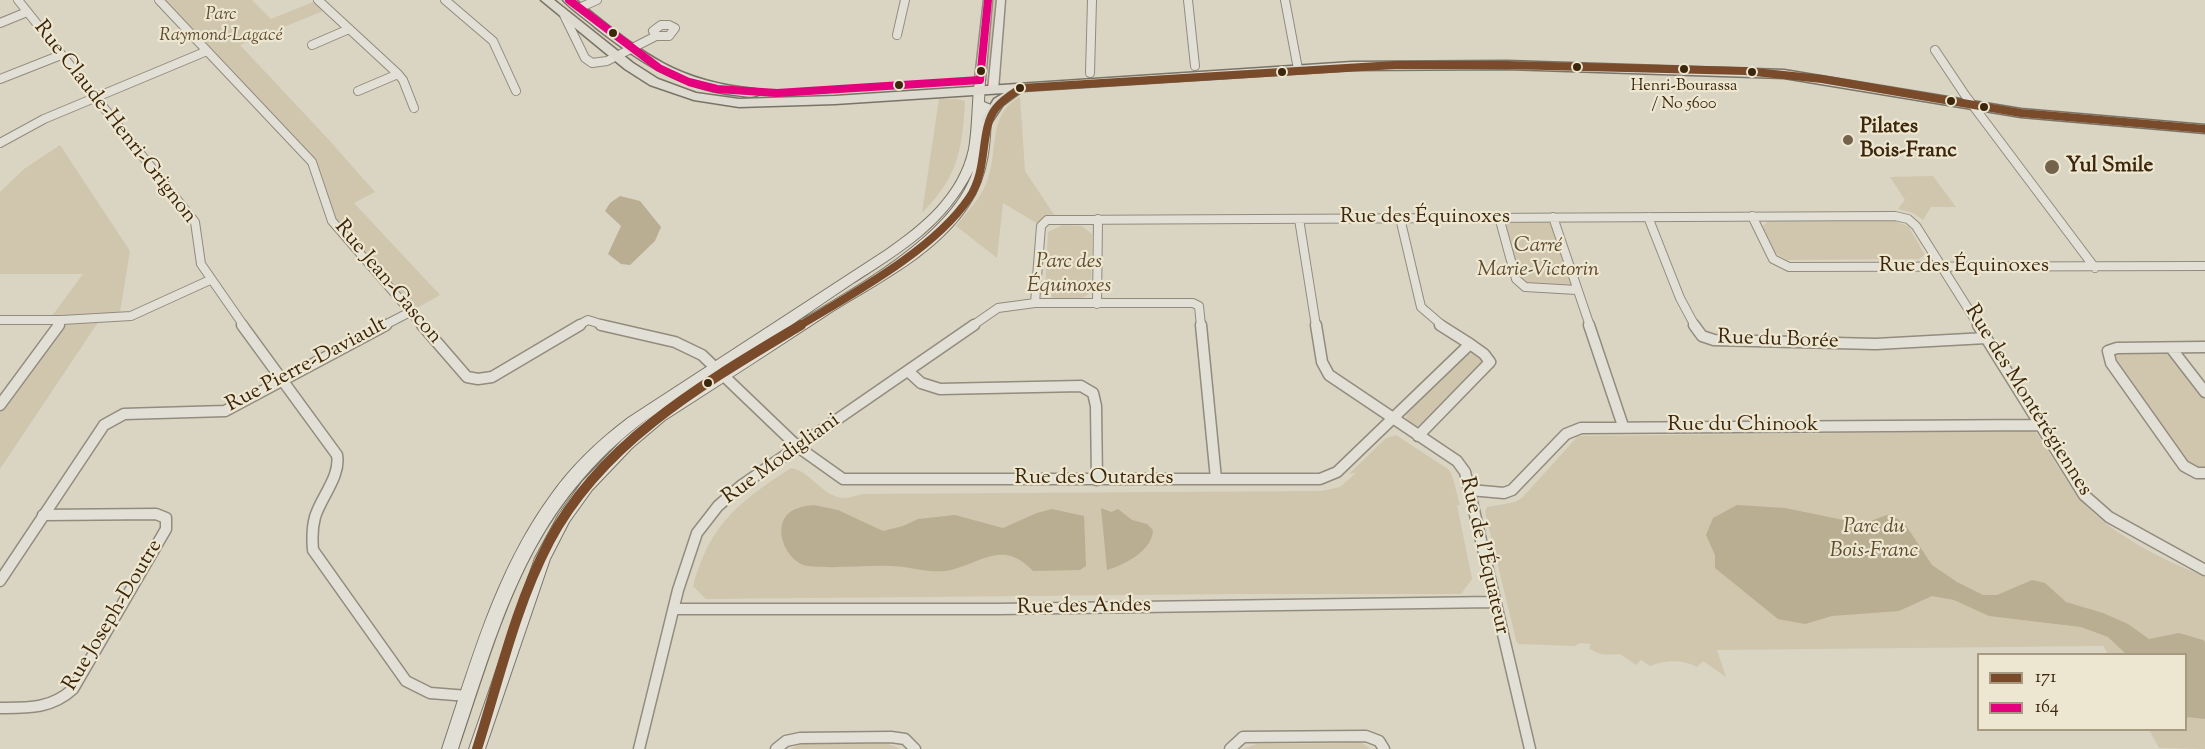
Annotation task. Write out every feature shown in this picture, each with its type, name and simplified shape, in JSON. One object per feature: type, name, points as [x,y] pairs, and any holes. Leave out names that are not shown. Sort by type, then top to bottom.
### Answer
[{"type":"main road","points":[[546,0],[645,77],[701,98],[739,103],[782,103],[986,86],[1090,73],[1196,66],[1474,64],[1753,72],[1830,80],[1973,106],[2086,120],[2205,129]]},
{"type":"main road","points":[[569,0],[659,68],[683,80],[711,88],[740,92],[777,93],[986,86],[1021,88],[1432,54],[1756,62],[1823,69],[1965,95],[2075,109],[2205,120]]},
{"type":"main road","points":[[450,749],[513,573],[530,538],[559,495],[588,461],[628,424],[896,265],[947,224],[967,199],[980,177],[987,120],[986,86]]},
{"type":"main road","points":[[477,749],[533,582],[551,540],[571,506],[595,476],[645,428],[720,371],[895,250],[932,219],[956,191],[969,168],[986,86]]},
{"type":"main road","points":[[987,120],[1001,99],[1021,88]]},
{"type":"street","name":"Rue Claude-Henri-Grignon","points":[[18,0],[195,222],[201,264],[210,280],[281,381],[338,455],[339,465],[314,521],[310,536],[313,550],[406,681],[430,693],[468,696]]},
{"type":"street","name":"Rue Jean-Gascon","points":[[159,0],[312,162],[321,177],[325,207],[332,221],[468,377],[478,379],[492,377],[588,320]]},
{"type":"street","points":[[318,0],[398,74],[403,80],[414,108]]},
{"type":"street","points":[[445,0],[493,41],[516,91]]},
{"type":"street","points":[[579,8],[597,0]]},
{"type":"street","points":[[897,35],[905,0]]},
{"type":"street","points":[[986,86],[988,0]]},
{"type":"street","points":[[986,86],[1000,0]]},
{"type":"street","points":[[1090,73],[1092,0]]},
{"type":"street","points":[[1188,0],[1196,66]]},
{"type":"street","points":[[1285,0],[1297,64]]},
{"type":"street","points":[[0,23],[27,12]]},
{"type":"street","points":[[563,13],[586,60],[601,63],[656,36]]},
{"type":"street","points":[[312,45],[349,29]]},
{"type":"street","points":[[1935,50],[1973,106],[2095,268]]},
{"type":"street","points":[[0,143],[44,119],[207,51]]},
{"type":"street","points":[[0,80],[61,55]]},
{"type":"street","points":[[358,91],[398,74]]},
{"type":"street","name":"Rue des Équinoxes","points":[[1752,216],[1773,259],[1789,267],[2205,266]]},
{"type":"street","name":"Rue des Équinoxes","points":[[1035,303],[1041,226],[1047,220],[1752,216],[1895,216],[1908,219]]},
{"type":"street","points":[[1499,217],[1516,279],[1525,287],[1577,290]]},
{"type":"street","points":[[1553,217],[1623,426]]},
{"type":"street","name":"Rue du Borée","points":[[1647,217],[1688,312],[1703,337],[1714,340],[1876,344],[1986,338]]},
{"type":"street","points":[[1400,218],[1421,307],[1433,320],[1487,356],[1490,362],[1418,436]]},
{"type":"street","points":[[1097,304],[1098,219]]},
{"type":"street","name":"Rue de l'Équateur","points":[[1299,219],[1322,362],[1329,375],[1457,460],[1465,472],[1530,749]]},
{"type":"street","name":"Rue des Montérégiennes","points":[[1908,219],[1917,226],[2084,495],[2109,517],[2205,570]]},
{"type":"street","points":[[0,320],[62,320],[131,316],[210,280]]},
{"type":"street","points":[[1035,303],[1193,303],[1199,306],[1216,479]]},
{"type":"street","name":"Rue Modigliani","points":[[639,749],[674,609],[698,533],[718,506],[742,485],[998,308],[1035,303]]},
{"type":"street","name":"Rue Pierre-Daviault","points":[[0,581],[104,425],[114,418],[124,414],[225,411],[410,312]]},
{"type":"street","points":[[0,405],[62,320]]},
{"type":"street","name":"Rue des Outardes","points":[[588,320],[682,345],[704,357],[800,447],[832,474],[843,479],[1320,479],[1337,472],[1470,344]]},
{"type":"street","points":[[2205,347],[2117,348],[2108,351],[2111,363],[2184,466],[2197,473],[2205,473]]},
{"type":"street","points":[[2171,348],[2205,392]]},
{"type":"street","points":[[908,371],[921,383],[940,389],[1081,386],[1093,393],[1096,406],[1097,480]]},
{"type":"street","name":"Rue du Chinook","points":[[1470,490],[1504,492],[1512,490],[1566,434],[1573,430],[1623,426],[2040,425]]},
{"type":"street","name":"Rue Joseph-Doutre","points":[[0,708],[45,707],[63,700],[73,689],[166,530],[166,519],[156,514],[43,515]]},
{"type":"street","name":"Rue des Andes","points":[[674,609],[998,609],[1494,602]]},
{"type":"street","points":[[1230,749],[1234,742],[1243,737],[1366,736],[1379,741],[1384,749]]},
{"type":"street","points":[[776,749],[786,741],[800,738],[891,737],[905,739],[915,749]]},
{"type":"green space","name":"Parc Raymond-Lagacé","points":[[159,0],[252,0],[271,19],[313,2],[323,11],[240,45],[375,192],[354,203],[440,295],[410,312],[332,221],[321,177]]},
{"type":"green space","points":[[991,0],[998,0],[992,58],[988,73],[986,73],[985,66]]},
{"type":"green space","points":[[1020,97],[1025,171],[1055,216],[1038,224],[1003,203],[997,258],[956,226],[986,184],[1002,114]]},
{"type":"green space","points":[[939,99],[965,101],[960,149],[951,175],[922,213]]},
{"type":"green space","points":[[60,145],[130,251],[119,318],[49,320],[83,274],[0,274],[0,192],[24,169]]},
{"type":"green space","points":[[1933,176],[1956,207],[1931,207],[1923,220],[1913,213],[1898,209],[1905,200],[1890,177]]},
{"type":"green space","name":"Carré Marie-Victorin","points":[[1499,217],[1553,217],[1577,290],[1525,287],[1516,279]]},
{"type":"green space","points":[[1769,221],[1896,221],[1909,227],[1925,255],[1919,259],[1787,260],[1773,252],[1761,227]]},
{"type":"green space","name":"Parc des Équinoxes","points":[[1063,225],[1082,226],[1092,234],[1091,292],[1081,299],[1054,299],[1045,291],[1048,232]]},
{"type":"green space","points":[[99,321],[0,469],[0,411],[57,330],[71,322]]},
{"type":"green space","points":[[2171,348],[2205,392],[2205,473],[2184,466],[2108,351]]},
{"type":"green space","points":[[1470,353],[1483,358],[1482,364],[1422,426],[1410,422],[1406,418],[1407,414]]},
{"type":"green space","name":"Parc du Bois-Franc","points":[[2035,431],[2069,483],[2092,512],[2138,545],[2205,576],[2205,749],[2159,748],[2150,731],[2187,731],[2187,653],[2107,653],[2103,646],[1717,650],[1726,677],[1703,661],[1697,667],[1674,661],[1650,666],[1641,660],[1636,665],[1620,654],[1600,654],[1589,648],[1591,644],[1580,643],[1575,646],[1518,644],[1485,512],[1487,507],[1515,502],[1522,498],[1578,436]]},
{"type":"green space","points":[[1396,435],[1448,469],[1452,475],[1460,505],[1457,505],[1472,579],[1461,594],[706,599],[693,586],[708,546],[729,516],[756,492],[791,468],[805,474],[836,497],[844,498],[863,494],[1321,491],[1340,487],[1356,473],[1349,474],[1386,438]]},
{"type":"green space","points":[[1362,743],[1371,749],[1242,749],[1257,744]]},
{"type":"green space","points":[[800,744],[888,744],[901,749],[790,749]]},
{"type":"shaded area","points":[[620,196],[640,201],[661,227],[655,241],[630,265],[621,264],[608,254],[621,226],[605,211],[610,203]]},
{"type":"shaded area","points":[[814,505],[838,510],[883,531],[918,519],[955,515],[1003,528],[1052,509],[1084,516],[1086,566],[1080,570],[1033,571],[1018,559],[998,555],[945,571],[890,566],[808,566],[801,564],[789,554],[781,531],[782,523],[789,513],[798,508]]},
{"type":"shaded area","points":[[1737,505],[1785,508],[1858,523],[1887,515],[1898,519],[1907,527],[1932,565],[1957,582],[1983,595],[1997,595],[2032,580],[2045,583],[2066,602],[2103,613],[2128,624],[2149,639],[2179,633],[2203,640],[2205,642],[2205,719],[2187,717],[2187,653],[2125,653],[2108,637],[2081,627],[1989,616],[1954,600],[1932,596],[1899,611],[1832,616],[1805,624],[1778,619],[1715,568],[1715,555],[1706,535],[1713,518]]},
{"type":"shaded area","points":[[1101,508],[1111,512],[1118,509],[1132,520],[1147,524],[1153,530],[1152,538],[1137,556],[1107,570]]},
{"type":"transit line","name":"164","points":[[569,0],[659,68],[689,82],[717,89],[777,93],[980,80],[988,0]]},
{"type":"transit line","name":"171","points":[[477,749],[513,630],[535,571],[564,516],[591,480],[622,448],[658,418],[737,364],[879,276],[912,253],[949,222],[974,191],[984,161],[991,117],[1006,98],[1021,88],[1395,65],[1507,65],[1745,71],[1822,79],[2021,113],[2205,129]]},
{"type":"place","name":"Henri-Bourassa / No 5600","points":[[1684,69]]},
{"type":"place","name":"Pilates Bois-Franc","points":[[1848,140]]},
{"type":"place","name":"Yul Smile","points":[[2052,167]]}]
